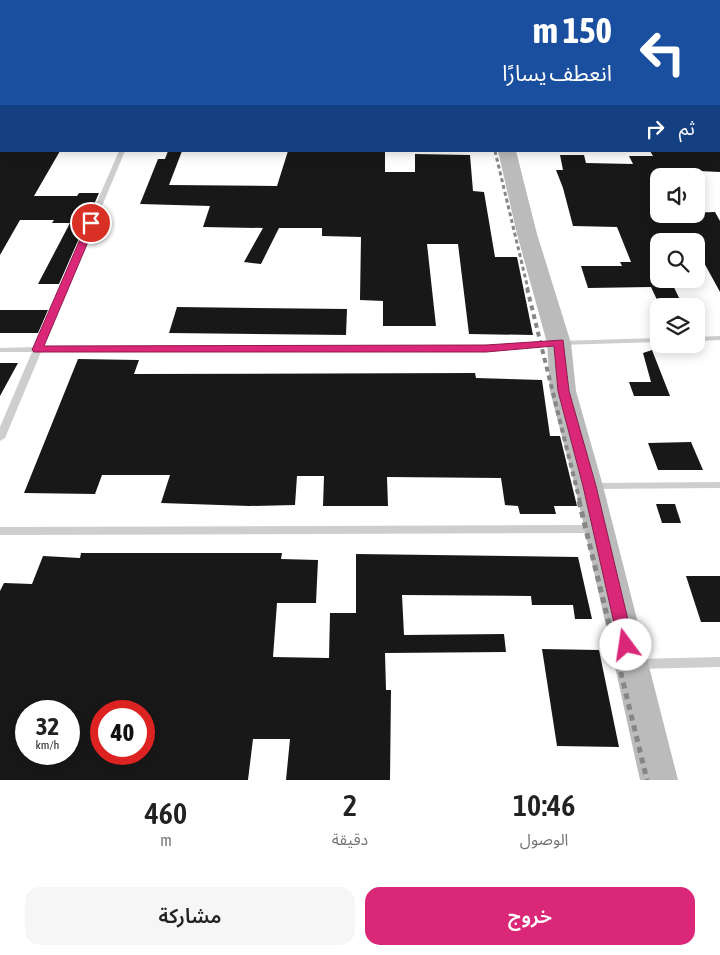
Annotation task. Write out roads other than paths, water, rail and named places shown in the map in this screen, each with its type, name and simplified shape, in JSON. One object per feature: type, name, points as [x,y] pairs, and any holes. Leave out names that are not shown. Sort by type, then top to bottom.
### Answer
[{"type":"street","points":[[507,152],[527,234],[559,342],[563,391],[589,486],[659,780]]},
{"type":"lane","points":[[0,438],[122,152]]},
{"type":"lane","points":[[705,339],[720,338]]},
{"type":"lane","points":[[0,350],[486,348],[559,342],[650,340]]},
{"type":"lane","points":[[589,486],[720,485]]},
{"type":"lane","points":[[0,531],[598,529]]},
{"type":"lane","points":[[631,664],[720,662]]},
{"type":"railway","points":[[495,152],[528,289]]},
{"type":"railway","points":[[527,288],[580,502]]},
{"type":"railway","points":[[579,501],[647,780]]}]
